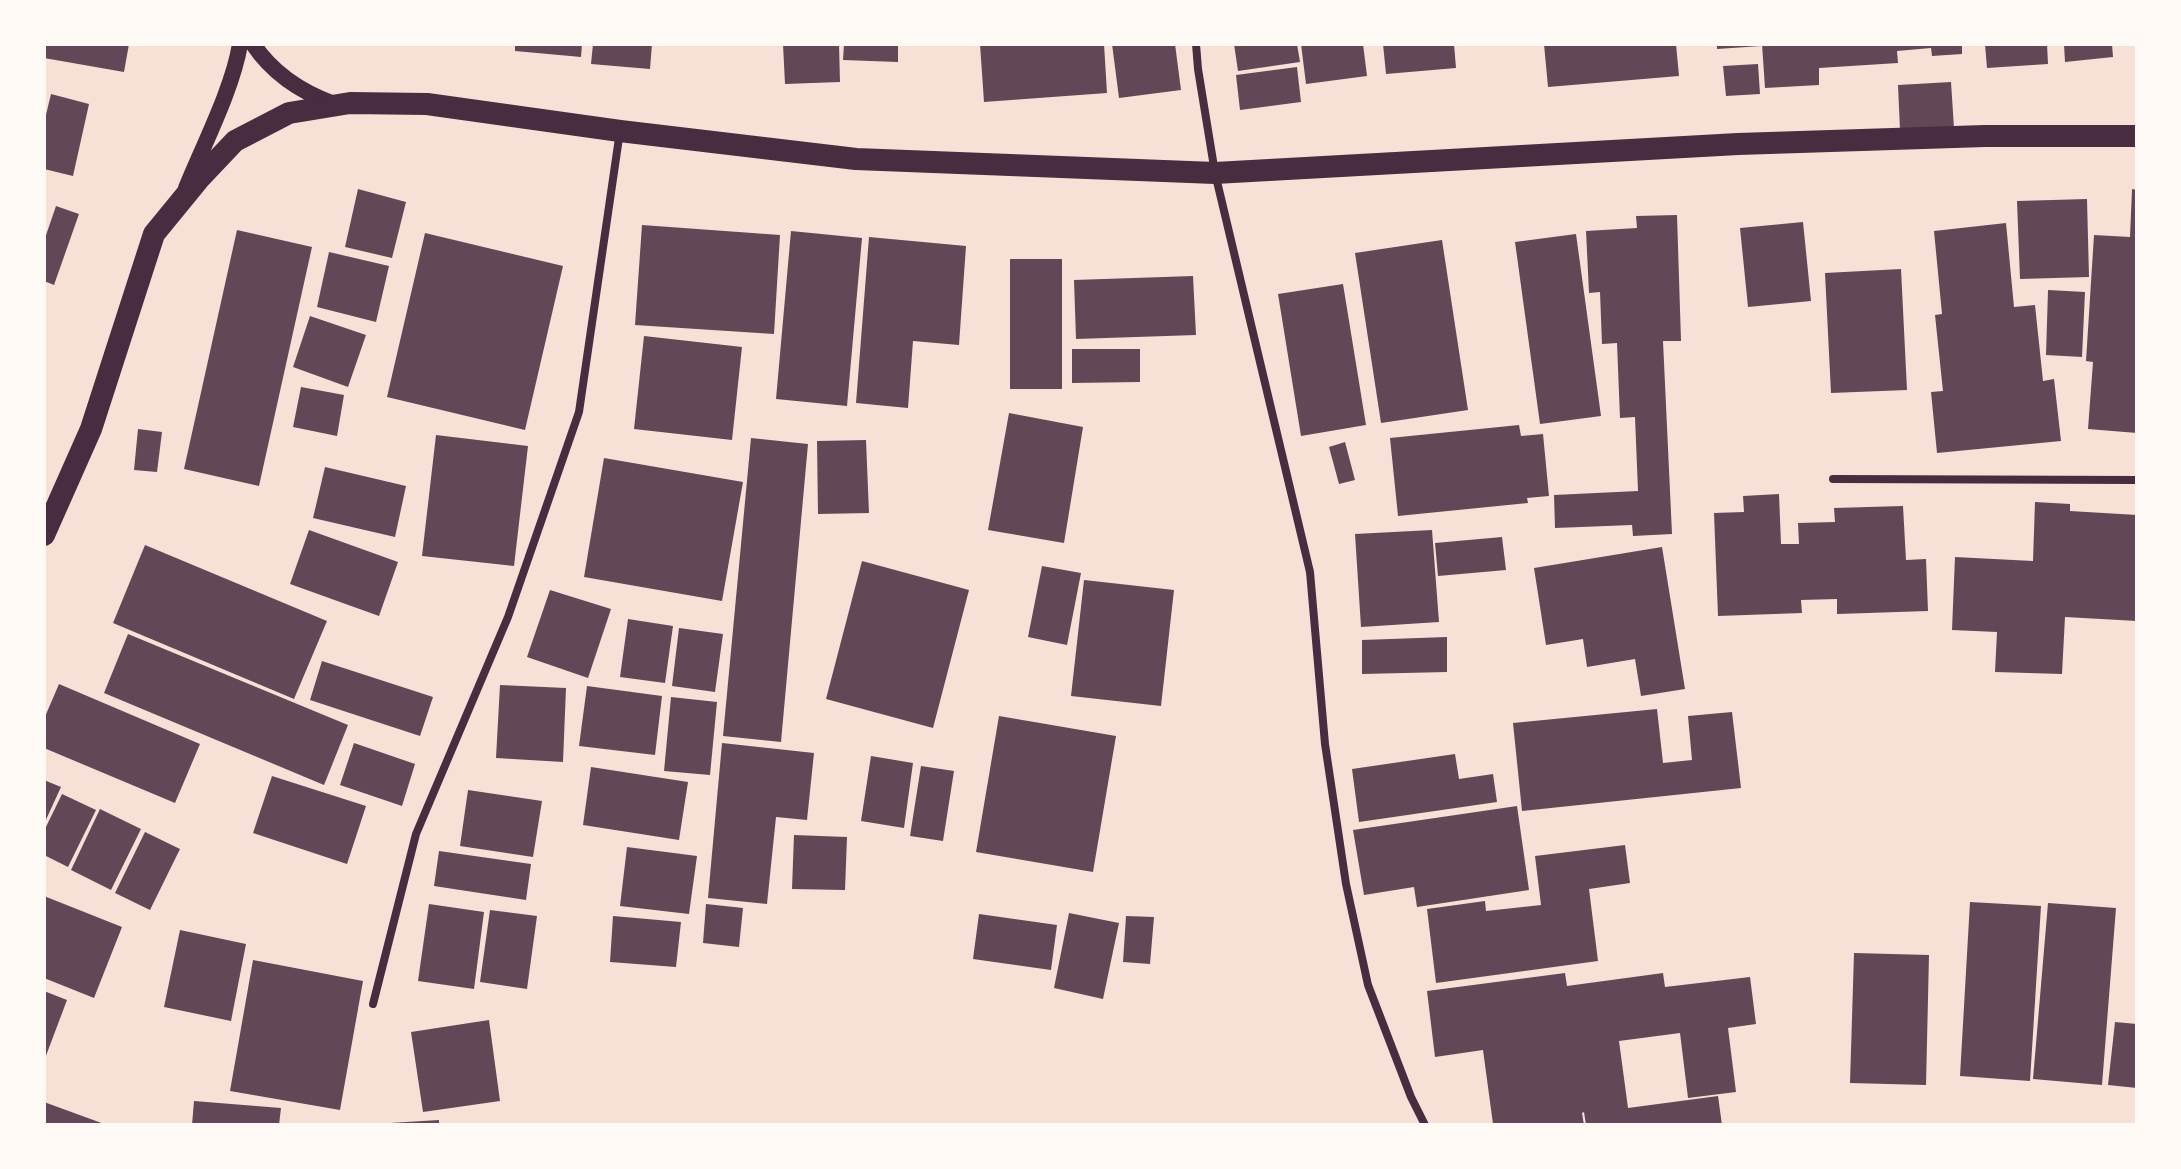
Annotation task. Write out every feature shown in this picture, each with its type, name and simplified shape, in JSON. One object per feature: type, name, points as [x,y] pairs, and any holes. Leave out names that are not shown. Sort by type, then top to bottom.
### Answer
[{"type":"highway","points":[[44,535],[91,429],[154,234],[235,141],[289,113],[350,103],[427,104],[856,159],[1215,173],[1738,144],[1985,136],[2137,136]]},
{"type":"main road","points":[[180,203],[222,100],[240,44]]},
{"type":"main road","points":[[253,44],[290,83],[337,105]]},
{"type":"street","points":[[1196,44],[1215,173],[1310,572],[1325,744],[1346,884],[1368,985],[1405,1083],[1425,1125]]},
{"type":"street","points":[[373,1004],[416,834],[508,617],[579,412],[620,131]]},
{"type":"street","points":[[1833,479],[2137,480]]},
{"type":"building","points":[[44,44],[129,44],[124,72],[44,58]]},
{"type":"building","points":[[515,44],[582,44],[581,57],[515,51]]},
{"type":"building","points":[[593,44],[652,44],[650,69],[591,64]]},
{"type":"building","points":[[783,44],[839,44],[840,82],[785,84]]},
{"type":"building","points":[[844,44],[898,44],[898,62],[843,60]]},
{"type":"building","points":[[980,44],[1104,44],[1107,93],[984,102]]},
{"type":"building","points":[[1112,44],[1175,44],[1181,90],[1119,98]]},
{"type":"building","points":[[1234,44],[1297,44],[1300,62],[1238,71]]},
{"type":"building","points":[[1301,44],[1363,44],[1367,76],[1306,84]]},
{"type":"building","points":[[1383,44],[1454,44],[1456,68],[1386,74]]},
{"type":"building","points":[[1544,44],[1676,44],[1679,76],[1548,87]]},
{"type":"building","points":[[1717,44],[1761,44],[1761,46],[1717,49]]},
{"type":"building","points":[[1762,44],[1962,44],[1962,54],[1932,56],[1931,48],[1897,51],[1898,63],[1819,68],[1819,85],[1765,88]]},
{"type":"building","points":[[1985,44],[2047,44],[2048,64],[1987,68]]},
{"type":"building","points":[[2064,44],[2112,44],[2113,57],[2065,62]]},
{"type":"building","points":[[1758,64],[1760,94],[1726,96],[1723,66]]},
{"type":"building","points":[[1297,67],[1301,102],[1240,110],[1236,75]]},
{"type":"building","points":[[1951,82],[1954,128],[1900,130],[1898,85]]},
{"type":"building","points":[[51,94],[89,104],[73,176],[44,169],[44,123]]},
{"type":"building","points":[[358,189],[406,202],[392,258],[345,247]]},
{"type":"building","points":[[2132,189],[2137,190],[2137,433],[2088,429],[2093,362],[2086,361],[2094,235],[2130,237]]},
{"type":"building","points":[[2087,199],[2089,277],[2020,279],[2017,201]]},
{"type":"building","points":[[56,206],[79,214],[54,285],[44,281],[44,241]]},
{"type":"building","points":[[1677,215],[1681,341],[1663,341],[1672,534],[1633,536],[1632,525],[1555,528],[1554,495],[1638,491],[1635,417],[1620,418],[1617,343],[1602,344],[1600,292],[1589,293],[1586,231],[1637,228],[1636,216]]},
{"type":"building","points":[[1803,222],[1811,301],[1748,307],[1740,228]]},
{"type":"building","points":[[2006,223],[2014,307],[2035,305],[2043,381],[2054,379],[2061,441],[1937,453],[1931,392],[1943,391],[1935,315],[1942,314],[1934,231]]},
{"type":"building","points":[[642,225],[780,235],[774,334],[635,325]]},
{"type":"building","points":[[237,230],[312,247],[259,486],[184,469]]},
{"type":"building","points":[[791,231],[862,238],[847,406],[776,399]]},
{"type":"building","points":[[425,233],[563,266],[525,430],[387,397]]},
{"type":"building","points":[[1576,234],[1601,416],[1540,424],[1515,242]]},
{"type":"building","points":[[869,237],[966,246],[959,345],[913,341],[908,408],[856,403]]},
{"type":"building","points":[[1442,240],[1468,410],[1381,423],[1355,253]]},
{"type":"building","points":[[329,252],[389,266],[376,322],[317,307]]},
{"type":"building","points":[[1010,259],[1062,259],[1062,389],[1010,389]]},
{"type":"building","points":[[1901,269],[1907,390],[1831,393],[1825,273]]},
{"type":"building","points":[[1193,276],[1196,335],[1076,339],[1074,280]]},
{"type":"building","points":[[1343,284],[1366,425],[1301,436],[1278,294]]},
{"type":"building","points":[[2048,290],[2085,292],[2082,357],[2046,355]]},
{"type":"building","points":[[310,316],[366,335],[348,387],[293,367]]},
{"type":"building","points":[[644,336],[742,347],[732,440],[634,429]]},
{"type":"building","points":[[1072,349],[1140,349],[1140,382],[1072,383]]},
{"type":"building","points":[[301,387],[344,395],[337,436],[293,427]]},
{"type":"building","points":[[1009,413],[1083,427],[1064,543],[988,530]]},
{"type":"building","points":[[1519,425],[1521,436],[1543,434],[1549,496],[1527,498],[1528,503],[1398,516],[1390,438]]},
{"type":"building","points":[[138,429],[162,432],[157,472],[134,470]]},
{"type":"building","points":[[436,435],[528,446],[514,566],[422,556]]},
{"type":"building","points":[[751,438],[808,444],[781,742],[723,736]]},
{"type":"building","points":[[866,440],[869,513],[818,514],[817,441]]},
{"type":"building","points":[[1345,442],[1355,480],[1339,484],[1329,447]]},
{"type":"building","points":[[604,458],[743,482],[722,601],[584,577]]},
{"type":"building","points":[[325,467],[406,486],[395,537],[313,518]]},
{"type":"building","points":[[1779,494],[1781,544],[1799,544],[1798,523],[1835,522],[1834,508],[1903,506],[1906,560],[1926,559],[1928,611],[1837,614],[1837,599],[1801,600],[1802,613],[1718,616],[1714,513],[1744,512],[1743,496]]},
{"type":"building","points":[[2035,502],[2070,504],[2070,511],[2137,515],[2137,621],[2065,617],[2062,674],[1995,672],[1997,632],[1952,630],[1955,557],[2033,561]]},
{"type":"building","points":[[309,530],[398,562],[379,616],[290,584]]},
{"type":"building","points":[[1432,530],[1439,622],[1361,627],[1355,534]]},
{"type":"building","points":[[1502,537],[1506,570],[1438,576],[1435,543]]},
{"type":"building","points":[[145,545],[327,621],[294,699],[113,623]]},
{"type":"building","points":[[1662,547],[1685,689],[1641,696],[1635,659],[1587,667],[1583,639],[1546,645],[1534,568]]},
{"type":"building","points":[[862,561],[969,590],[933,728],[826,699]]},
{"type":"building","points":[[1042,566],[1081,573],[1067,645],[1028,637]]},
{"type":"building","points":[[1084,580],[1174,590],[1161,706],[1071,696]]},
{"type":"building","points":[[550,590],[611,609],[588,678],[527,657]]},
{"type":"building","points":[[628,619],[673,626],[665,683],[620,677]]},
{"type":"building","points":[[679,628],[723,634],[715,692],[672,686]]},
{"type":"building","points":[[128,634],[348,725],[324,785],[104,693]]},
{"type":"building","points":[[1447,637],[1447,672],[1362,674],[1362,640]]},
{"type":"building","points":[[322,661],[433,697],[420,736],[310,700]]},
{"type":"building","points":[[59,684],[200,744],[175,803],[44,748],[44,719]]},
{"type":"building","points":[[500,685],[566,688],[563,762],[496,758]]},
{"type":"building","points":[[587,686],[662,696],[655,755],[579,746]]},
{"type":"building","points":[[671,697],[717,702],[710,775],[664,771]]},
{"type":"building","points":[[1657,709],[1663,763],[1692,760],[1688,716],[1732,712],[1741,788],[1522,811],[1513,723]]},
{"type":"building","points":[[999,716],[1116,736],[1093,872],[976,852]]},
{"type":"building","points":[[354,743],[415,764],[402,806],[340,785]]},
{"type":"building","points":[[722,743],[814,753],[807,820],[776,817],[767,904],[708,898]]},
{"type":"building","points":[[1455,754],[1459,779],[1493,774],[1497,802],[1359,822],[1352,769]]},
{"type":"building","points":[[871,756],[913,763],[904,828],[861,821]]},
{"type":"building","points":[[921,766],[954,771],[943,841],[910,836]]},
{"type":"building","points":[[591,767],[688,782],[679,840],[583,825]]},
{"type":"building","points":[[272,776],[366,806],[347,864],[253,833]]},
{"type":"building","points":[[44,780],[61,787],[44,824]]},
{"type":"building","points":[[468,790],[542,801],[533,857],[460,846]]},
{"type":"building","points":[[62,794],[96,810],[68,867],[44,855],[44,831]]},
{"type":"building","points":[[1517,806],[1529,890],[1417,907],[1414,887],[1364,895],[1353,830]]},
{"type":"building","points":[[100,809],[141,829],[111,890],[71,870]]},
{"type":"building","points":[[145,832],[180,849],[150,910],[115,893]]},
{"type":"building","points":[[794,835],[847,837],[845,890],[792,889]]},
{"type":"building","points":[[1625,845],[1630,883],[1589,889],[1598,961],[1436,983],[1427,909],[1485,901],[1486,911],[1541,905],[1535,856]]},
{"type":"building","points":[[627,847],[697,856],[689,914],[620,906]]},
{"type":"building","points":[[439,851],[531,864],[526,900],[434,886]]},
{"type":"building","points":[[44,896],[122,927],[94,998],[44,978]]},
{"type":"building","points":[[1970,902],[2041,906],[2030,1081],[1960,1076]]},
{"type":"building","points":[[2048,903],[2116,908],[2102,1085],[2033,1079]]},
{"type":"building","points":[[429,904],[484,912],[474,989],[418,981]]},
{"type":"building","points":[[706,904],[743,908],[739,947],[703,943]]},
{"type":"building","points":[[490,910],[537,916],[527,989],[480,982]]},
{"type":"building","points":[[1069,913],[1119,923],[1103,999],[1054,988]]},
{"type":"building","points":[[979,914],[1057,925],[1051,970],[973,959]]},
{"type":"building","points":[[613,916],[681,922],[676,967],[610,962]]},
{"type":"building","points":[[1126,916],[1154,917],[1150,964],[1123,962]]},
{"type":"building","points":[[180,930],[246,944],[231,1021],[164,1007]]},
{"type":"building","points":[[1854,953],[1929,955],[1926,1085],[1850,1083]]},
{"type":"building","points":[[253,960],[363,981],[340,1110],[230,1091]]},
{"type":"building","points":[[1565,973],[1567,986],[1663,973],[1665,987],[1750,977],[1756,1024],[1728,1028],[1736,1092],[1688,1098],[1680,1033],[1619,1041],[1628,1108],[1718,1096],[1722,1125],[1586,1125],[1584,1112],[1584,1125],[1493,1124],[1483,1050],[1435,1057],[1427,991]]},
{"type":"building","points":[[44,991],[67,1000],[44,1061]]},
{"type":"building","points":[[489,1020],[500,1101],[423,1112],[411,1032]]},
{"type":"building","points":[[2115,1022],[2137,1024],[2137,1088],[2108,1085]]},
{"type":"building","points":[[194,1101],[281,1108],[279,1125],[192,1125]]},
{"type":"building","points":[[44,1102],[107,1125],[44,1125]]},
{"type":"building","points":[[439,1120],[439,1125],[390,1125],[390,1123]]}]
